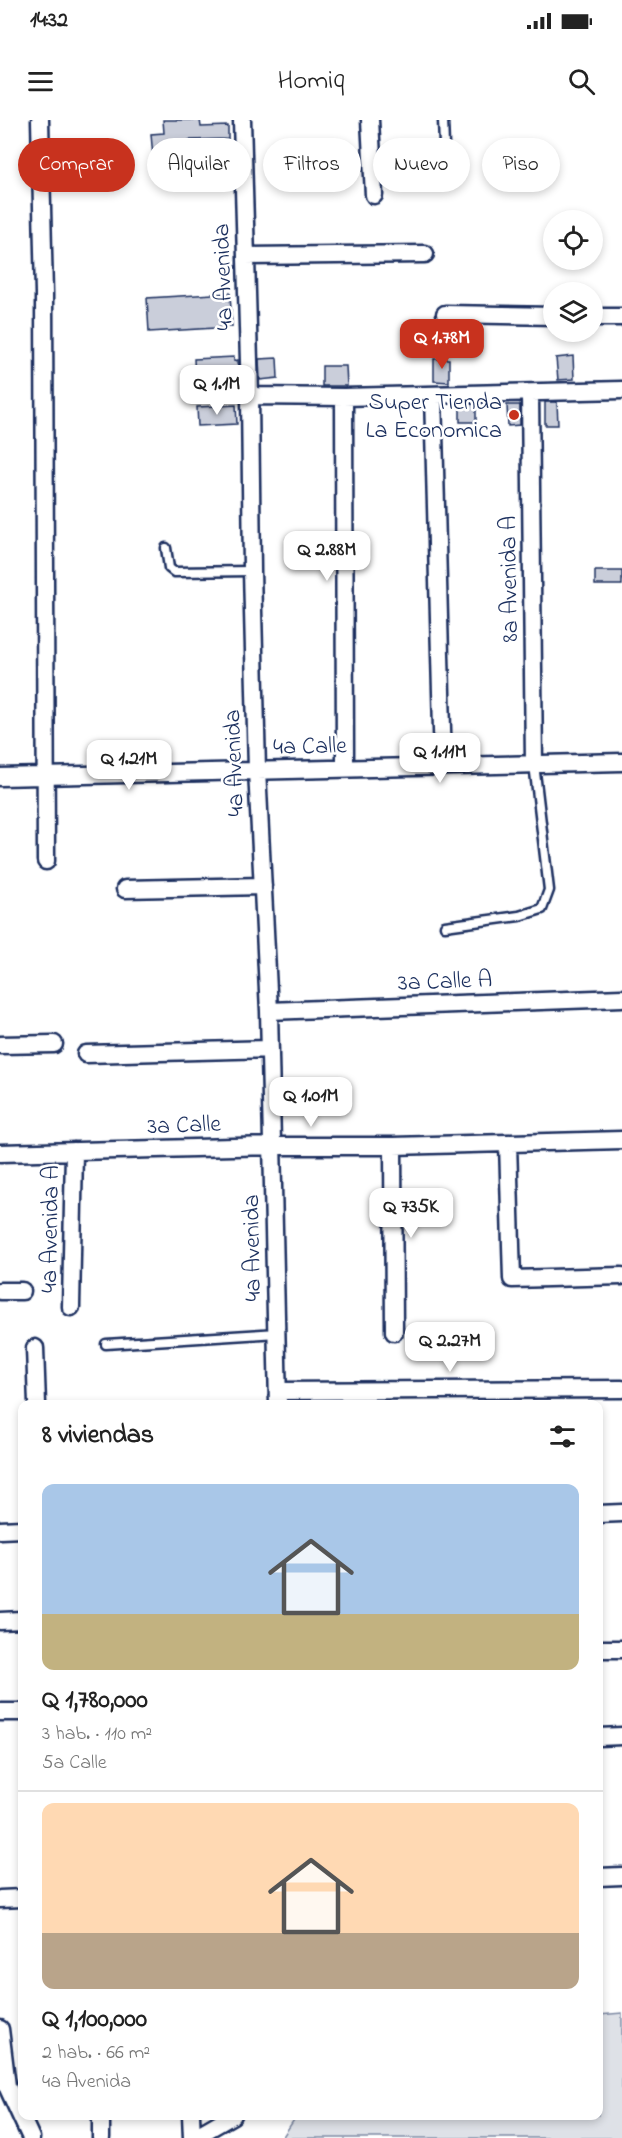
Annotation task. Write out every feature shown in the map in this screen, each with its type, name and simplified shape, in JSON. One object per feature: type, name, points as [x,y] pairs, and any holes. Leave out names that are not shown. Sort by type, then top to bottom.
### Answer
[{"type":"street","points":[[40,120],[44,294],[46,861]]},
{"type":"street","name":"4a Avenida","points":[[242,120],[257,770],[269,1011],[278,1398]]},
{"type":"street","points":[[370,120],[374,195]]},
{"type":"street","points":[[246,256],[425,254]]},
{"type":"street","points":[[445,314],[543,316]]},
{"type":"street","points":[[603,317],[622,317]]},
{"type":"street","points":[[250,396],[344,397],[622,390]]},
{"type":"street","name":"8a Avenida A","points":[[530,394],[534,764]]},
{"type":"street","points":[[433,395],[442,766]]},
{"type":"street","points":[[344,397],[345,768]]},
{"type":"street","name":"4a Calle","points":[[0,777],[622,762]]},
{"type":"street","points":[[125,889],[263,886]]},
{"type":"street","name":"3a Calle A","points":[[269,1011],[622,998]]},
{"type":"street","points":[[0,1045],[54,1044]]},
{"type":"street","points":[[86,1054],[270,1049]]},
{"type":"street","name":"3a Calle","points":[[0,1153],[622,1140]]},
{"type":"street","points":[[508,1143],[512,1279],[622,1276]]},
{"type":"street","points":[[393,1146],[394,1332]]},
{"type":"street","name":"4a Avenida A","points":[[71,1307],[74,1151]]},
{"type":"street","points":[[0,1292],[22,1291]]},
{"type":"street","points":[[35,1348],[37,1400]]},
{"type":"street","points":[[278,1398],[622,1389]]},
{"type":"street","points":[[603,1514],[622,1513]]},
{"type":"street","points":[[0,1530],[18,1529]]},
{"type":"street","points":[[0,1621],[18,1620]]},
{"type":"street","points":[[603,1649],[622,1649]]},
{"type":"street","points":[[0,1712],[18,1712]]},
{"type":"street","points":[[603,1737],[622,1736]]},
{"type":"street","points":[[603,1876],[622,1876]]},
{"type":"street","points":[[0,1899],[18,1898]]},
{"type":"street","points":[[0,2029],[3,2083],[18,2112]]},
{"type":"street","points":[[22,2120],[31,2138]]},
{"type":"street","points":[[101,2120],[101,2138]]},
{"type":"street","points":[[191,2120],[193,2138],[224,2120]]},
{"type":"lane","points":[[443,120],[444,138]]},
{"type":"lane","points":[[166,548],[169,568],[174,572],[252,571]]},
{"type":"lane","points":[[444,926],[519,916],[542,909],[549,890],[534,764]]},
{"type":"lane","points":[[106,1344],[277,1333]]},
{"type":"shaded area","points":[[622,2013],[622,2138],[282,2138],[294,2120],[603,2120],[603,2015]]},
{"type":"building","points":[[163,120],[200,120],[201,127],[228,126],[228,138],[151,138],[151,134],[164,133]]},
{"type":"building","points":[[230,293],[232,327],[149,332],[147,298]]},
{"type":"building","points":[[573,356],[574,379],[558,380],[556,358]]},
{"type":"building","points":[[234,357],[234,361],[238,360],[239,377],[195,380],[194,359]]},
{"type":"building","points":[[277,358],[278,378],[260,380],[259,359]]},
{"type":"building","points":[[434,359],[449,359],[449,382],[434,381]]},
{"type":"building","points":[[322,366],[346,366],[347,386],[322,386]]},
{"type":"building","points":[[545,402],[557,402],[558,425],[545,425]]},
{"type":"building","points":[[476,404],[476,422],[460,422],[460,405]]},
{"type":"building","points":[[236,405],[237,424],[198,426],[197,407]]},
{"type":"building","name":"Super Tienda La Economica","points":[[507,405],[520,405],[520,425],[508,426]]},
{"type":"building","points":[[595,571],[622,571],[622,585],[595,585]]},
{"type":"place","name":"Super Tienda La Economica","points":[[514,415]]}]
